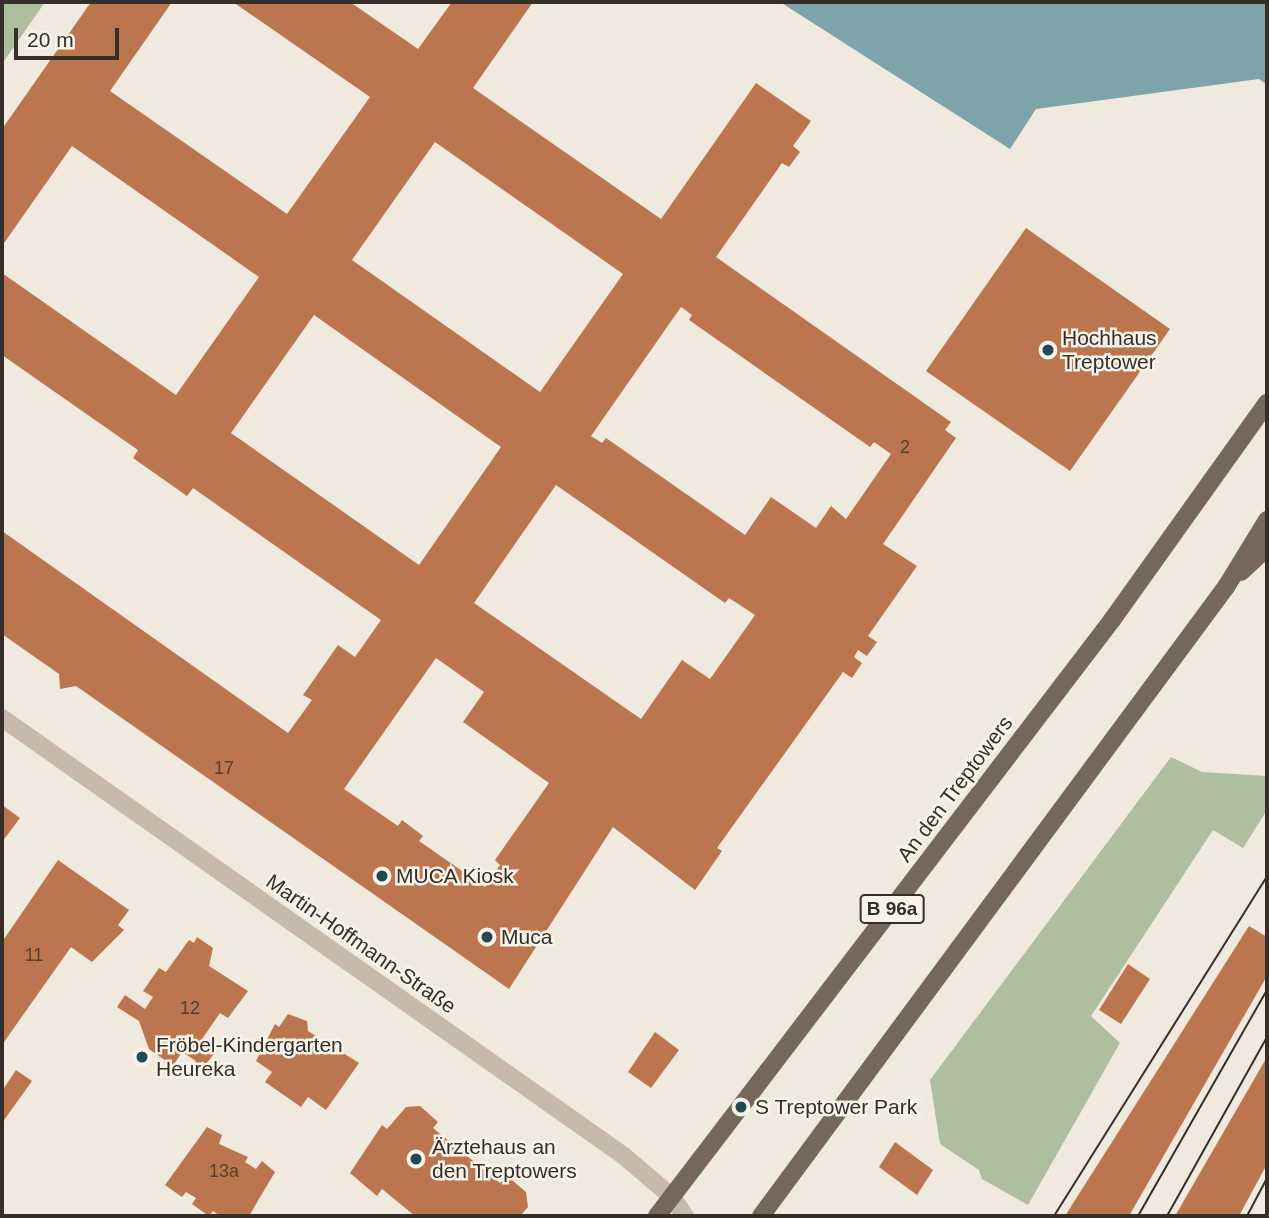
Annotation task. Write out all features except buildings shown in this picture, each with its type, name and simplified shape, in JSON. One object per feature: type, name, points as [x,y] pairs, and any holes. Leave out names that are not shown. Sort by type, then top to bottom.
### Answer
[{"type":"main road","name":"An den Treptowers","points":[[672,1197],[1112,620],[1267,403]]},
{"type":"main road","points":[[761,1216],[1226,587],[1267,520]]},
{"type":"main road","points":[[1226,587],[1267,548]]},
{"type":"main road","name":"B 96a","points":[[657,1216],[672,1197]]},
{"type":"street","name":"Martin-Hoffmann-Straße","points":[[2,718],[604,1142],[672,1197],[685,1216]]},
{"type":"green space","points":[[2,2],[45,2],[2,64]]},
{"type":"green space","points":[[1171,757],[1202,772],[1267,776],[1267,810],[1243,848],[1213,830],[1091,1016],[1120,1043],[1028,1205],[982,1179],[979,1170],[940,1144],[930,1080]]},
{"type":"water","points":[[780,2],[1267,2],[1267,85],[1259,79],[1036,109],[1010,149]]},
{"type":"tram line","points":[[1054,1216],[1267,876]]},
{"type":"tram line","points":[[1138,1216],[1267,990]]},
{"type":"tram line","points":[[1167,1216],[1267,1037]]},
{"type":"tram line","points":[[1247,1216],[1267,1178]]},
{"type":"place","name":"Hochhaus Treptower","points":[[1048,350]]},
{"type":"place","name":"MUCA Kiosk","points":[[382,876]]},
{"type":"place","name":"Muca","points":[[487,937]]},
{"type":"place","name":"Fröbel-Kindergarten Heureka","points":[[142,1057]]},
{"type":"place","name":"S Treptower Park","points":[[741,1107]]},
{"type":"place","name":"Ärztehaus an den Treptowers","points":[[416,1159]]}]
